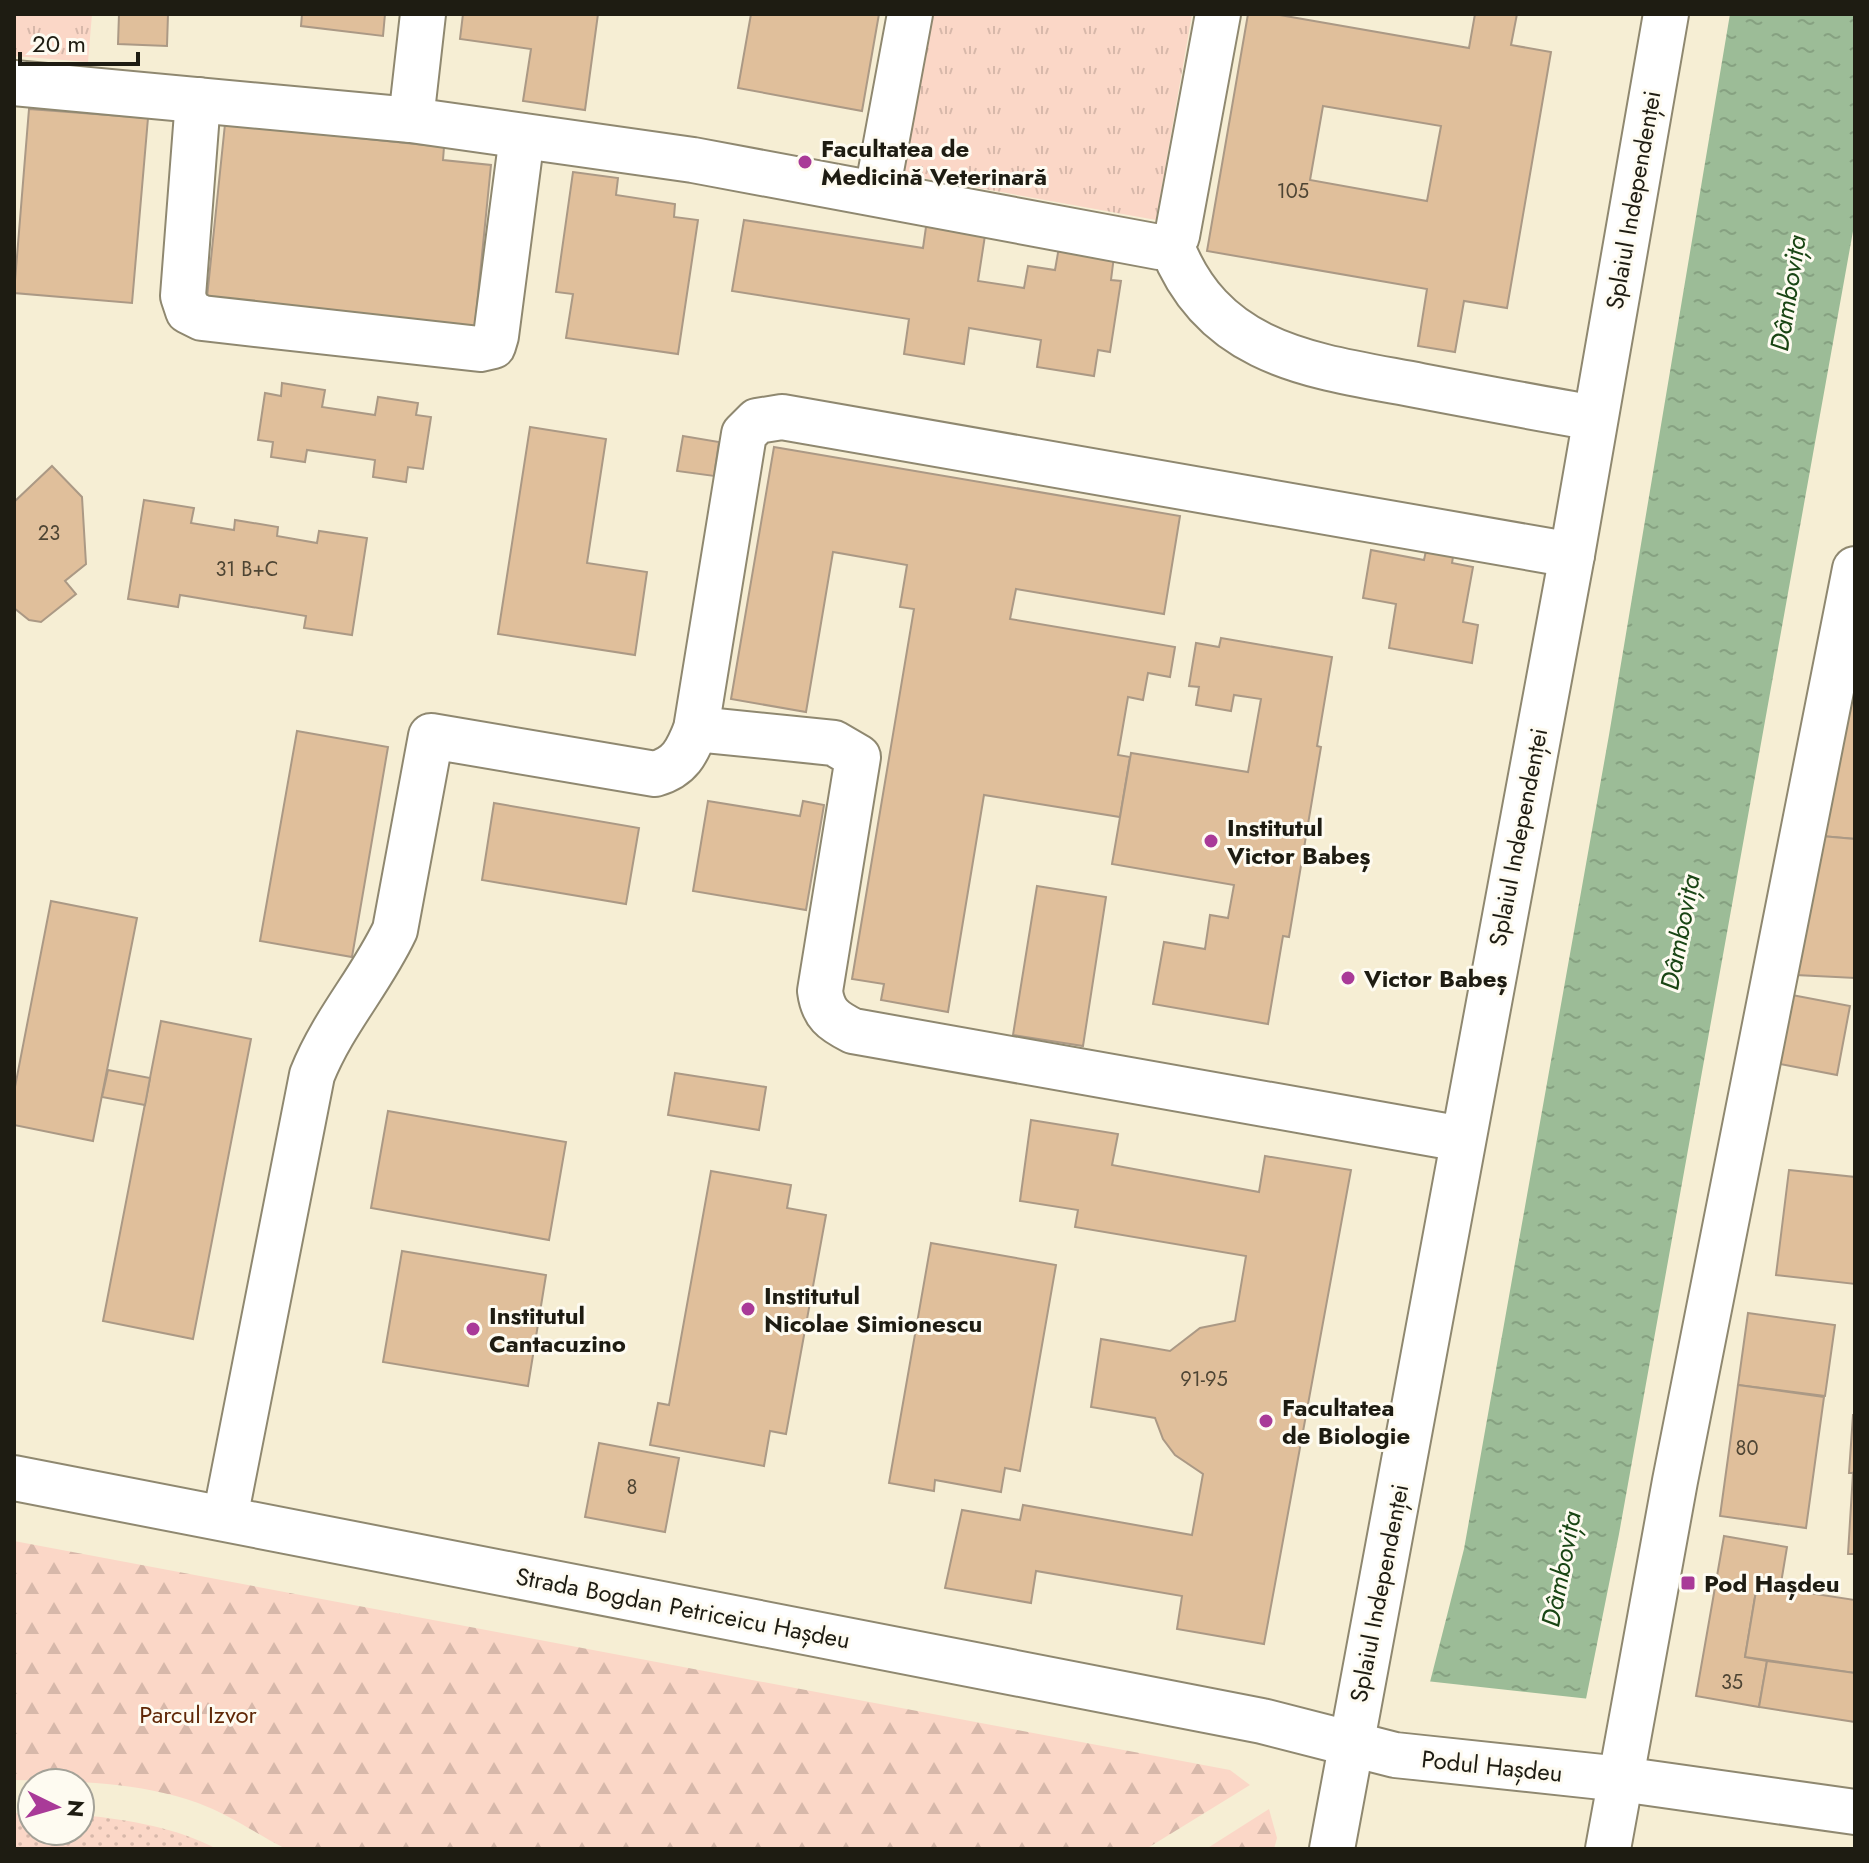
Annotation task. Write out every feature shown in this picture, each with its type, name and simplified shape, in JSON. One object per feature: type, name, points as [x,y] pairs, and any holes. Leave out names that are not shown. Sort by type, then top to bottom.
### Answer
[{"type":"main road","points":[[411,120],[423,14]]},
{"type":"main road","points":[[877,192],[910,14]]},
{"type":"main road","points":[[14,83],[411,120],[693,160],[1159,247],[1171,244],[1177,236],[1218,14]]},
{"type":"main road","name":"Splaiul Independenței","points":[[1332,1849],[1572,555],[1666,14]]},
{"type":"main road","points":[[198,100],[183,296],[188,311],[202,318],[465,347],[493,346],[522,136]]},
{"type":"main road","points":[[1171,244],[1191,286],[1225,322],[1299,363],[1595,418]]},
{"type":"main road","points":[[225,1518],[312,1075],[324,1043],[385,953],[395,930],[431,736],[655,774],[674,769],[688,749],[696,729],[744,434],[757,421],[782,417],[1572,555]]},
{"type":"main road","points":[[1608,1849],[1601,1777],[1675,1481],[1855,569]]},
{"type":"main road","points":[[696,729],[834,743],[858,757],[820,991],[822,1006],[832,1021],[853,1031],[1462,1139]]},
{"type":"main road","name":"Strada Bogdan Petriceicu Hașdeu","points":[[14,1478],[1262,1721],[1404,1756]]},
{"type":"main road","name":"Podul Hașdeu","points":[[1404,1756],[1601,1777]]},
{"type":"main road","points":[[1601,1777],[1855,1812]]},
{"type":"green space","points":[[14,14],[92,14],[88,62],[14,56]]},
{"type":"green space","points":[[930,14],[1192,14],[1156,220],[901,174]]},
{"type":"green space","name":"Parcul Izvor","points":[[14,1541],[1230,1770],[1250,1785],[1146,1849],[286,1849],[198,1803],[153,1791],[96,1783],[96,1767],[16,1767],[14,1780]]},
{"type":"green space","points":[[1269,1809],[1277,1838],[1274,1849],[1206,1849]]},
{"type":"green space","points":[[14,1813],[16,1847],[96,1847],[96,1817],[169,1830],[217,1849],[14,1849]]},
{"type":"water","name":"Dâmbovița","points":[[1730,14],[1855,14],[1855,220],[1619,1534],[1556,1849],[1397,1849],[1430,1682],[1464,1549],[1609,735]]},
{"type":"pier","points":[[1426,1681],[1590,1699],[1560,1849],[1393,1848]]},
{"type":"building","points":[[119,14],[168,14],[167,46],[118,44]]},
{"type":"building","points":[[302,14],[385,14],[383,36],[301,26]]},
{"type":"building","points":[[463,14],[598,14],[585,110],[523,101],[531,49],[460,39]]},
{"type":"building","points":[[751,14],[879,14],[862,111],[738,88]]},
{"type":"building","points":[[1248,14],[1274,14],[1469,48],[1475,14],[1517,14],[1511,45],[1551,52],[1507,308],[1464,301],[1455,352],[1418,346],[1427,289],[1207,251]],"holes":[[[1323,106],[1441,126],[1427,201],[1310,180]]]},
{"type":"building","points":[[29,109],[148,118],[132,303],[14,293]]},
{"type":"building","points":[[225,124],[444,147],[443,160],[491,165],[474,335],[206,307]]},
{"type":"building","points":[[573,172],[618,178],[616,195],[675,204],[674,217],[698,220],[678,354],[566,338],[573,294],[556,292]]},
{"type":"building","points":[[744,220],[923,248],[927,220],[986,229],[978,281],[1024,288],[1028,266],[1055,270],[1059,247],[1114,256],[1111,280],[1121,281],[1110,352],[1098,350],[1094,376],[1037,367],[1041,340],[969,328],[964,364],[904,354],[909,319],[732,291]]},
{"type":"building","points":[[282,383],[325,390],[322,407],[375,415],[378,397],[418,403],[416,415],[431,417],[423,469],[408,467],[406,482],[373,477],[375,460],[307,450],[305,462],[271,457],[273,442],[258,440],[265,393],[281,396]]},
{"type":"building","points":[[530,427],[606,439],[587,563],[647,572],[635,655],[498,634]]},
{"type":"building","points":[[683,436],[719,442],[714,476],[677,471]]},
{"type":"building","points":[[774,447],[1180,516],[1164,614],[1016,589],[1010,619],[1175,647],[1170,677],[1148,673],[1143,700],[1128,697],[1118,755],[1130,757],[1120,817],[984,795],[948,1012],[881,1000],[884,984],[852,979],[914,609],[900,607],[907,565],[833,552],[806,712],[731,699]]},
{"type":"building","points":[[52,466],[82,497],[86,564],[65,581],[76,594],[41,622],[29,620],[14,608],[14,502]]},
{"type":"building","points":[[144,500],[194,508],[191,523],[234,530],[235,520],[278,527],[277,536],[317,543],[319,531],[367,538],[352,635],[304,628],[306,616],[180,595],[178,607],[128,599]]},
{"type":"building","points":[[1427,546],[1454,551],[1452,563],[1473,567],[1463,622],[1478,625],[1472,663],[1389,648],[1396,604],[1363,598],[1371,550],[1424,560]]},
{"type":"building","name":"Institutul Victor Babeș","points":[[1221,638],[1332,657],[1317,746],[1321,747],[1289,937],[1283,936],[1268,1024],[1153,1004],[1164,942],[1205,949],[1210,915],[1228,918],[1234,885],[1112,864],[1131,753],[1248,772],[1261,699],[1234,695],[1231,711],[1196,705],[1199,687],[1189,686],[1196,643],[1219,647]]},
{"type":"building","points":[[1849,688],[1855,689],[1855,839],[1821,836]]},
{"type":"building","points":[[297,731],[388,747],[352,957],[260,941]]},
{"type":"building","points":[[708,801],[800,816],[803,801],[824,805],[806,910],[693,891]]},
{"type":"building","points":[[494,803],[639,828],[626,904],[482,880]]},
{"type":"building","points":[[1821,836],[1855,839],[1855,978],[1796,975]]},
{"type":"building","points":[[1037,886],[1106,897],[1083,1046],[1013,1035]]},
{"type":"building","points":[[51,901],[137,918],[93,1141],[14,1125],[14,1092]]},
{"type":"building","points":[[1792,995],[1850,1006],[1837,1075],[1780,1064]]},
{"type":"building","points":[[161,1021],[251,1039],[193,1339],[103,1321]]},
{"type":"building","points":[[108,1070],[150,1078],[145,1105],[102,1097]]},
{"type":"building","points":[[675,1073],[766,1087],[759,1130],[668,1115]]},
{"type":"building","points":[[388,1111],[566,1142],[549,1240],[371,1208]]},
{"type":"building","name":"Facultatea de Biologie","points":[[1031,1120],[1118,1134],[1112,1165],[1259,1192],[1265,1156],[1351,1170],[1264,1644],[1177,1629],[1182,1596],[1036,1571],[1031,1603],[945,1588],[962,1510],[1020,1520],[1023,1505],[1192,1535],[1203,1474],[1175,1455],[1163,1439],[1155,1418],[1091,1407],[1101,1339],[1170,1351],[1200,1328],[1235,1321],[1246,1256],[1075,1227],[1078,1210],[1020,1201]]},
{"type":"building","points":[[1789,1170],[1855,1177],[1855,1284],[1776,1275]]},
{"type":"building","name":"Institutul Nicolae Simionescu","points":[[711,1171],[791,1185],[787,1208],[826,1215],[786,1434],[770,1431],[764,1466],[650,1445],[658,1403],[669,1405]]},
{"type":"building","points":[[931,1243],[1056,1265],[1020,1471],[1005,1468],[1001,1492],[935,1480],[934,1491],[889,1483]]},
{"type":"building","points":[[402,1251],[546,1275],[528,1386],[383,1362]]},
{"type":"building","points":[[1748,1313],[1835,1325],[1825,1396],[1738,1385]]},
{"type":"building","points":[[1738,1385],[1824,1397],[1806,1528],[1720,1516]]},
{"type":"building","points":[[1853,1415],[1855,1473],[1849,1473]]},
{"type":"building","points":[[599,1443],[679,1458],[665,1532],[585,1517]]},
{"type":"building","points":[[1853,1473],[1855,1554],[1848,1554]]},
{"type":"building","points":[[1724,1536],[1787,1547],[1780,1589],[1757,1585],[1745,1657],[1767,1661],[1759,1707],[1696,1696]]},
{"type":"building","points":[[1757,1585],[1855,1600],[1855,1673],[1745,1657]]},
{"type":"building","points":[[1767,1661],[1855,1673],[1855,1722],[1759,1707]]},
{"type":"place","name":"Facultatea de Medicină Veterinară","points":[[805,162]]},
{"type":"place","name":"Institutul Victor Babeș","points":[[1211,841]]},
{"type":"place","name":"Victor Babeș","points":[[1348,978]]},
{"type":"place","name":"Institutul Nicolae Simionescu","points":[[748,1309]]},
{"type":"place","name":"Institutul Cantacuzino","points":[[473,1329]]},
{"type":"place","name":"Facultatea de Biologie","points":[[1266,1421]]},
{"type":"place","name":"Pod Hașdeu","points":[[1688,1583]]}]
